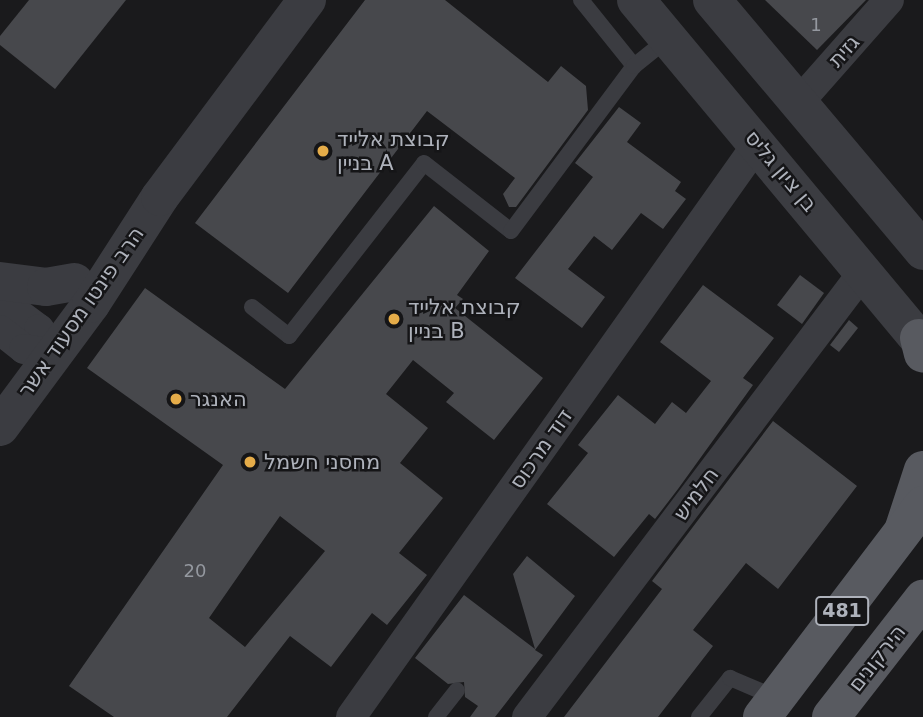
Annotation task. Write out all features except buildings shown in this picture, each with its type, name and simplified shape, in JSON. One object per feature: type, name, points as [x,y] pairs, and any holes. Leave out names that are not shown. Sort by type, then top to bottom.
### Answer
[{"type":"main road","points":[[913,518],[923,470]]},
{"type":"main road","name":"481","points":[[769,708],[913,518]]},
{"type":"main road","name":"הירקונים","points":[[831,717],[911,620],[923,599]]},
{"type":"street","name":"הרב פינטו מסעוד אשר","points":[[0,427],[29,341],[160,197],[307,0]]},
{"type":"street","name":"בן ציון גליס","points":[[636,0],[770,157],[922,345]]},
{"type":"street","name":"גזית","points":[[799,102],[889,0]]},
{"type":"street","points":[[723,4],[799,102],[923,251]]},
{"type":"street","name":"דוד מרכוס","points":[[354,716],[731,182],[770,157]]},
{"type":"street","name":"הרב פינטו מסעוד אשר","points":[[0,382],[75,282],[160,197]]},
{"type":"street","name":"חלמיש","points":[[527,717],[864,271]]},
{"type":"street","points":[[0,281],[46,287],[75,282]]},
{"type":"street","points":[[0,300],[29,341]]},
{"type":"lane","points":[[581,0],[634,66]]},
{"type":"lane","points":[[253,307],[289,336],[424,163],[511,231],[634,66],[669,38]]},
{"type":"lane","points":[[699,717],[730,678],[769,708]]},
{"type":"lane","points":[[436,717],[457,690]]},
{"type":"place","name":"קבוצת אלייד בניין A","points":[[323,151]]},
{"type":"place","name":"קבוצת אלייד בניין B","points":[[394,319]]},
{"type":"place","name":"האנגר","points":[[176,399]]},
{"type":"place","name":"מחסני חשמל","points":[[250,462]]}]
